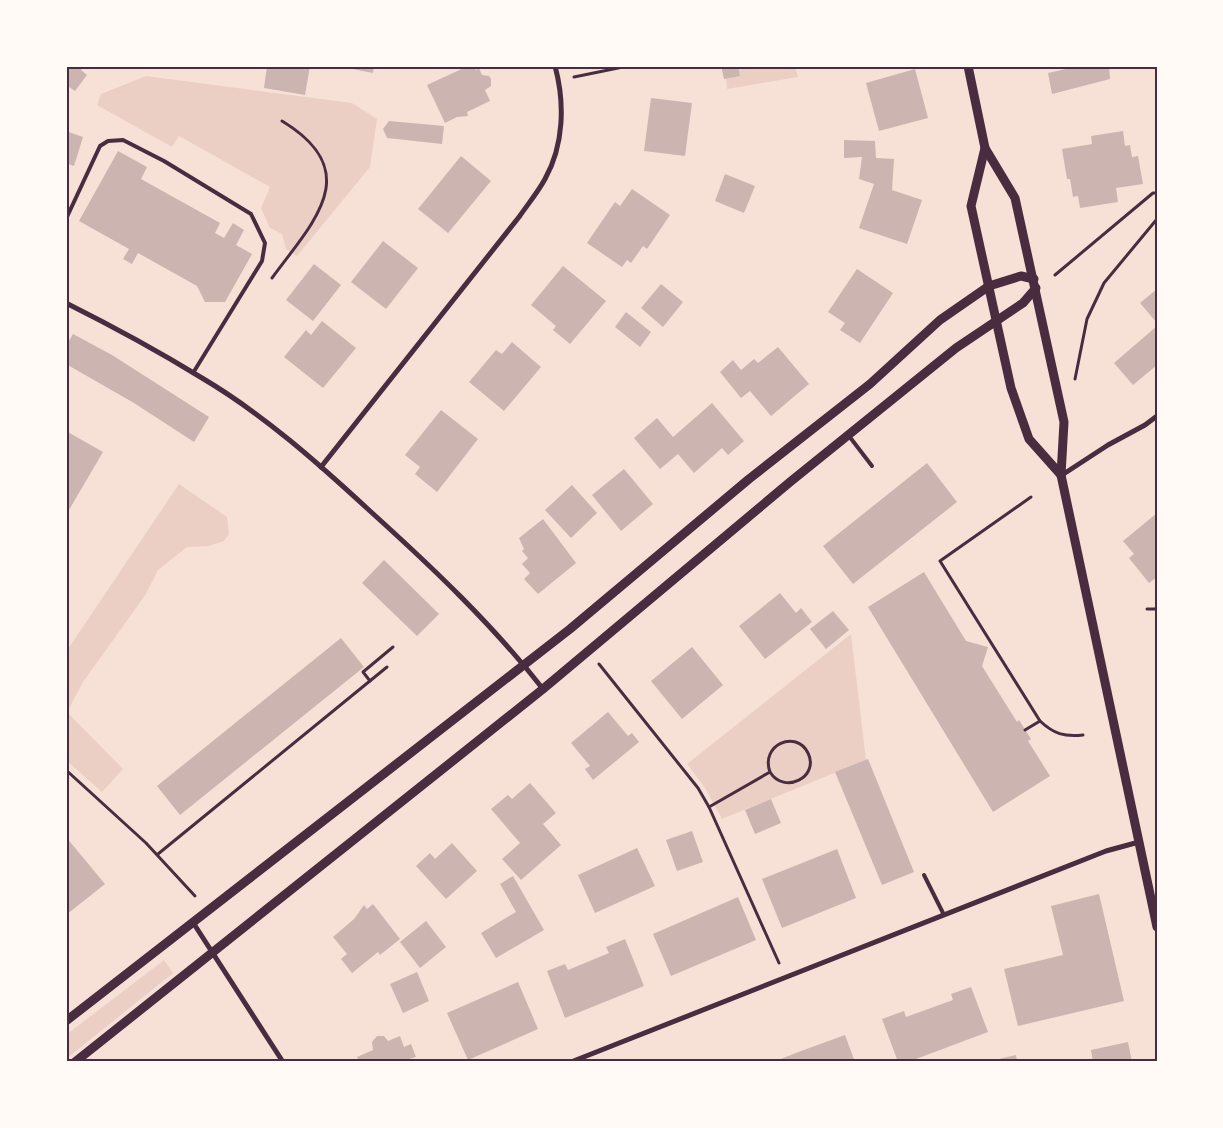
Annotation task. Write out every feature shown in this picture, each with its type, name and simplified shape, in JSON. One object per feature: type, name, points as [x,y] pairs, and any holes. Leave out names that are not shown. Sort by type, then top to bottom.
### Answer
[{"type":"street","points":[[321,466],[519,217],[545,178],[558,140],[561,120],[555,66]]},
{"type":"street","points":[[968,66],[984,148],[1015,198],[1035,283],[1064,422],[1061,475],[1157,927]]},
{"type":"street","points":[[984,148],[971,206],[1011,388],[1029,439],[1061,475]]},
{"type":"street","points":[[66,1022],[525,666],[749,479],[870,384],[940,320],[989,286],[1021,276],[1035,283]]},
{"type":"street","points":[[75,1062],[544,689],[848,435],[956,348],[1023,303],[1035,283]]},
{"type":"street","points":[[66,303],[193,373],[238,402],[321,466],[446,580],[544,689]]},
{"type":"street","points":[[1061,475],[1108,445],[1145,426],[1157,416]]},
{"type":"street","points":[[571,1062],[1106,851],[1139,842]]},
{"type":"street","points":[[194,924],[283,1062]]},
{"type":"lane","points":[[66,219],[100,146],[115,139],[123,140],[164,160],[251,214],[265,243],[262,261],[193,373]]},
{"type":"lane","points":[[848,435],[872,466]]},
{"type":"lane","points":[[924,875],[944,915]]},
{"type":"path","points":[[558,80],[628,66]]},
{"type":"path","points":[[1055,275],[1153,193],[1157,193]]},
{"type":"path","points":[[1074,384],[1087,319],[1104,283],[1157,219]]},
{"type":"path","points":[[1031,497],[940,561],[1040,721],[1048,728],[1066,737],[1083,735]]},
{"type":"path","points":[[1147,610],[1157,609]]},
{"type":"path","points":[[370,681],[363,672],[393,647]]},
{"type":"path","points":[[594,658],[698,788],[709,806],[786,977]]},
{"type":"path","points":[[158,854],[387,667]]},
{"type":"path","points":[[1025,730],[1040,721]]},
{"type":"path","points":[[791,741],[800,744],[807,751],[810,769],[804,777],[796,782],[787,784],[778,781],[770,772],[768,765],[769,756],[774,748],[782,742],[791,741]]},
{"type":"path","points":[[66,770],[81,781],[158,854],[195,896]]},
{"type":"path","points":[[709,806],[770,772]]},
{"type":"shaded area","points":[[725,66],[795,66],[798,77],[727,89]]},
{"type":"shaded area","points":[[146,76],[352,103],[377,119],[370,167],[297,256],[286,249],[282,234],[270,228],[261,208],[270,187],[179,136],[172,147],[97,105],[101,94]]},
{"type":"shaded area","points":[[179,484],[227,517],[229,534],[224,541],[209,546],[187,547],[158,570],[146,594],[83,682],[67,712],[123,769],[102,792],[66,760],[66,652]]},
{"type":"shaded area","points":[[851,634],[866,760],[722,819],[705,788],[687,764]]},
{"type":"shaded area","points":[[164,960],[173,973],[66,1059],[66,1035]]},
{"type":"building","points":[[66,66],[84,66],[81,70],[87,75],[75,91],[69,87],[66,90]]},
{"type":"building","points":[[267,66],[310,66],[305,95],[264,88]]},
{"type":"building","points":[[337,66],[374,66],[373,73]]},
{"type":"building","points":[[468,66],[474,66],[476,70],[479,68],[482,75],[489,76],[491,79],[491,86],[485,90],[490,101],[467,112],[468,116],[457,117],[445,123],[427,85]]},
{"type":"building","points":[[721,66],[738,66],[740,76],[724,79]]},
{"type":"building","points":[[1079,66],[1109,66],[1110,79],[1052,94],[1048,73]]},
{"type":"building","points":[[915,69],[928,118],[879,131],[866,83]]},
{"type":"building","points":[[651,98],[692,103],[685,156],[644,151]]},
{"type":"building","points":[[389,121],[444,126],[442,144],[387,138],[383,129]]},
{"type":"building","points":[[66,131],[83,137],[74,166],[66,163]]},
{"type":"building","points":[[1123,131],[1125,146],[1130,145],[1132,157],[1138,156],[1143,184],[1116,188],[1118,202],[1080,208],[1078,196],[1073,197],[1070,179],[1067,179],[1062,149],[1092,144],[1091,136]]},
{"type":"building","points":[[844,140],[875,141],[876,158],[894,159],[892,190],[922,200],[907,244],[859,228],[874,184],[859,179],[862,157],[844,158]]},
{"type":"building","points":[[118,151],[147,167],[141,179],[220,223],[215,233],[224,238],[233,223],[244,230],[236,245],[252,254],[225,302],[205,302],[197,286],[138,253],[132,264],[123,259],[129,249],[79,221]]},
{"type":"building","points":[[461,156],[491,181],[448,233],[418,209]]},
{"type":"building","points":[[725,174],[755,186],[744,213],[715,201]]},
{"type":"building","points":[[632,189],[670,215],[647,249],[643,246],[631,263],[627,260],[622,267],[587,243],[615,202],[620,206]]},
{"type":"building","points":[[383,241],[418,268],[386,309],[351,282]]},
{"type":"building","points":[[314,264],[341,285],[313,321],[286,300]]},
{"type":"building","points":[[563,266],[606,301],[570,344],[553,330],[556,326],[531,305]]},
{"type":"building","points":[[857,269],[893,293],[860,343],[840,330],[845,323],[828,312]]},
{"type":"building","points":[[661,284],[683,302],[663,327],[641,308]]},
{"type":"building","points":[[1157,289],[1157,323],[1140,303]]},
{"type":"building","points":[[626,312],[651,332],[640,347],[615,327]]},
{"type":"building","points":[[322,321],[356,348],[323,388],[284,357],[306,330],[311,335]]},
{"type":"building","points":[[1157,326],[1157,365],[1133,385],[1114,363]]},
{"type":"building","points":[[73,334],[112,355],[209,417],[194,442],[134,403],[66,364],[66,346]]},
{"type":"building","points":[[512,342],[541,367],[504,411],[469,382],[496,350],[502,354]]},
{"type":"building","points":[[778,347],[809,384],[771,416],[750,391],[741,398],[720,372],[733,360],[741,370],[754,359],[758,363]]},
{"type":"building","points":[[712,403],[744,441],[728,455],[722,448],[694,473],[678,454],[660,469],[634,438],[657,418],[673,437]]},
{"type":"building","points":[[441,410],[478,439],[437,492],[415,474],[420,467],[405,455]]},
{"type":"building","points":[[66,431],[103,452],[66,515]]},
{"type":"building","points":[[927,463],[957,502],[853,584],[823,546]]},
{"type":"building","points":[[624,469],[653,504],[621,531],[592,495]]},
{"type":"building","points":[[572,485],[597,513],[571,538],[545,510]]},
{"type":"building","points":[[1157,513],[1157,577],[1149,583],[1129,558],[1134,554],[1123,541]]},
{"type":"building","points":[[543,519],[576,563],[538,594],[524,579],[530,573],[522,564],[528,558],[522,551],[524,549],[519,538]]},
{"type":"building","points":[[384,560],[439,614],[417,636],[362,583]]},
{"type":"building","points":[[924,572],[966,641],[988,647],[982,666],[1017,722],[1019,720],[1031,739],[1028,741],[1050,776],[993,812],[868,607]]},
{"type":"building","points":[[780,593],[796,613],[801,608],[812,622],[765,659],[739,626]]},
{"type":"building","points":[[833,611],[849,630],[826,649],[810,629]]},
{"type":"building","points":[[341,638],[364,667],[180,815],[157,786]]},
{"type":"building","points":[[692,647],[723,685],[682,719],[651,681]]},
{"type":"building","points":[[608,712],[628,736],[632,733],[639,742],[593,780],[585,769],[590,766],[571,743]]},
{"type":"building","points":[[868,759],[914,872],[882,885],[835,772]]},
{"type":"building","points":[[530,783],[556,813],[543,824],[561,845],[521,880],[502,859],[520,843],[491,809],[508,795],[512,799]]},
{"type":"building","points":[[771,799],[781,823],[755,834],[745,810]]},
{"type":"building","points":[[692,831],[703,862],[677,871],[666,840]]},
{"type":"building","points":[[66,837],[105,884],[66,915]]},
{"type":"building","points":[[452,843],[477,871],[446,899],[416,866],[430,853],[435,859]]},
{"type":"building","points":[[637,848],[655,886],[595,913],[578,875]]},
{"type":"building","points":[[837,849],[856,898],[782,928],[762,879]]},
{"type":"building","points":[[513,876],[544,930],[496,958],[481,933],[516,912],[500,884]]},
{"type":"building","points":[[1099,894],[1124,1001],[1018,1026],[1004,969],[1063,955],[1051,906]]},
{"type":"building","points":[[738,897],[756,940],[671,976],[653,934]]},
{"type":"building","points":[[373,904],[400,939],[380,955],[378,952],[352,973],[341,959],[347,954],[333,937],[354,919],[364,905],[367,909]]},
{"type":"building","points":[[426,921],[446,947],[420,968],[400,942]]},
{"type":"building","points":[[625,939],[644,986],[565,1018],[547,971],[565,964],[568,970],[609,953],[606,947]]},
{"type":"building","points":[[417,972],[429,1001],[403,1013],[390,984]]},
{"type":"building","points":[[518,982],[538,1029],[468,1060],[447,1013]]},
{"type":"building","points":[[971,987],[988,1032],[908,1062],[898,1062],[882,1019],[904,1011],[906,1017],[953,1000],[951,994]]},
{"type":"building","points":[[845,1035],[855,1062],[773,1062],[801,1051]]},
{"type":"building","points":[[377,1036],[384,1036],[388,1041],[400,1036],[404,1047],[411,1044],[416,1057],[409,1059],[410,1062],[359,1062],[357,1057],[373,1050],[372,1042]]},
{"type":"building","points":[[1128,1042],[1132,1062],[1093,1062],[1091,1050]]},
{"type":"building","points":[[1016,1055],[1017,1062],[990,1062],[990,1061]]}]
